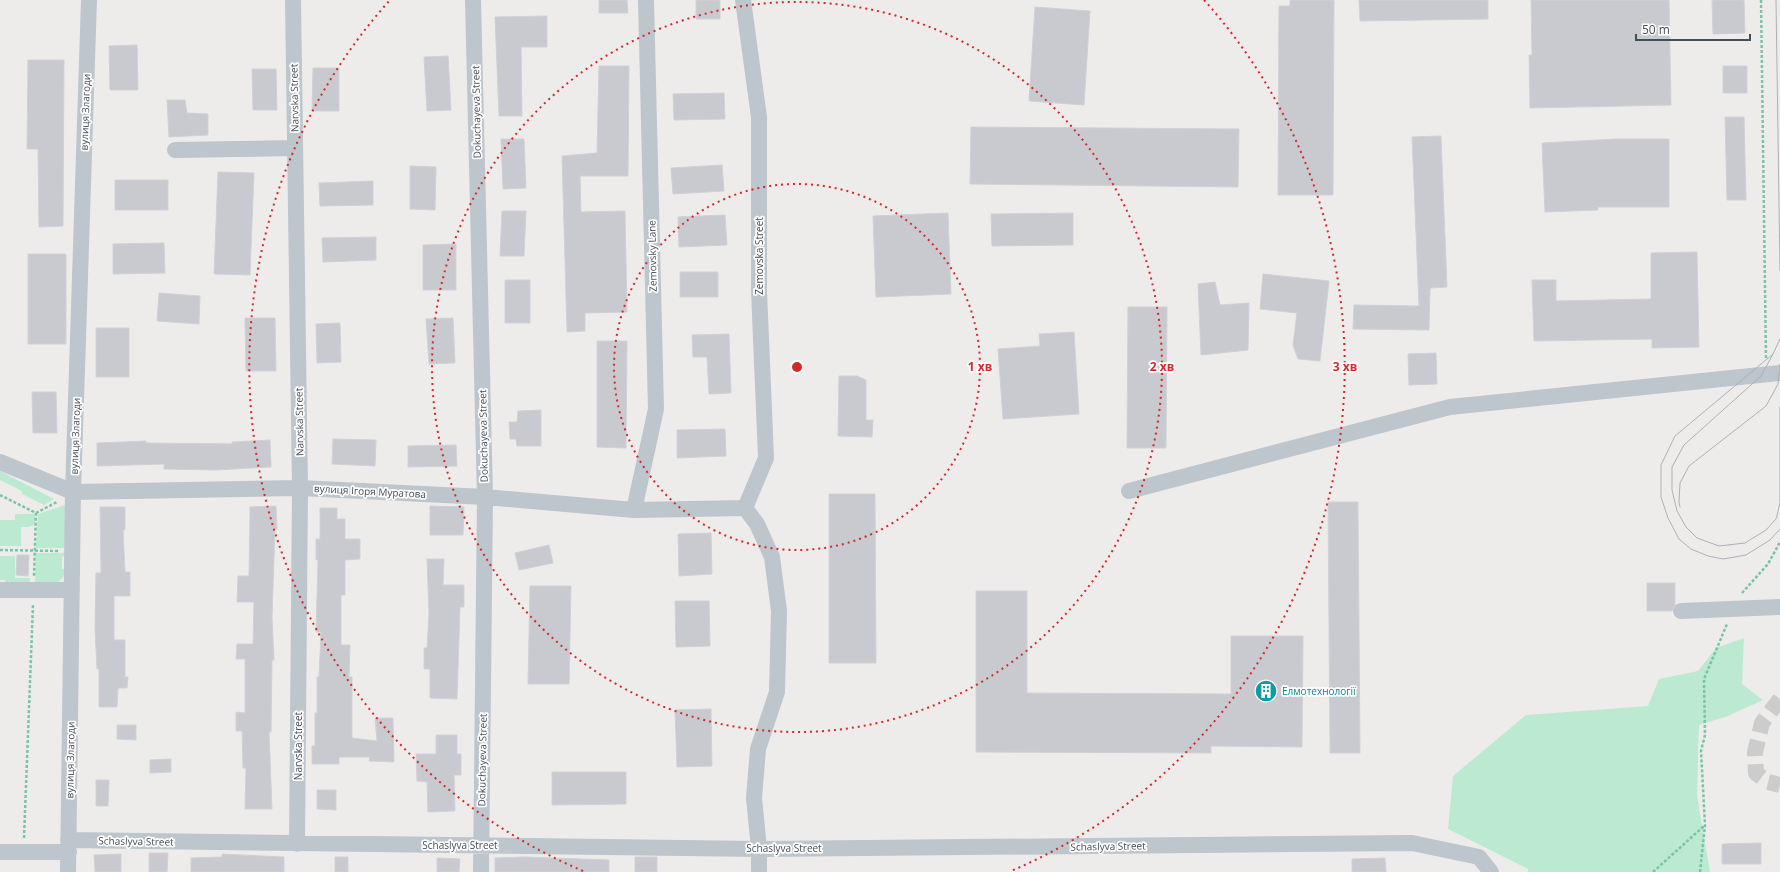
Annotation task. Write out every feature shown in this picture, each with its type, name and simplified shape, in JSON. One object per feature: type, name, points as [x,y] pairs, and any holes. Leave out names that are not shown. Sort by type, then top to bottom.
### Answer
[{"type":"street","name":"вулиця Злагоди","points":[[68,872],[73,492],[89,0]]},
{"type":"street","name":"Narvska Street","points":[[293,0],[300,488],[297,844]]},
{"type":"street","name":"Dokuchayeva Street","points":[[473,0],[485,497],[481,872]]},
{"type":"street","name":"Zemovsky Lane","points":[[634,510],[656,409],[646,0]]},
{"type":"street","name":"Zemovska Street","points":[[742,0],[759,117],[759,291],[766,458],[745,508]]},
{"type":"street","points":[[175,150],[295,148]]},
{"type":"street","points":[[1129,491],[1450,407],[1773,374]]},
{"type":"street","name":"вулиця Ігоря Муратова","points":[[0,462],[73,492],[300,488],[485,497],[634,510],[745,508]]},
{"type":"street","points":[[745,508],[757,524],[772,557],[779,611],[777,692],[758,749],[756,770],[754,798],[759,849],[759,872]]},
{"type":"street","points":[[0,590],[72,590]]},
{"type":"street","points":[[1681,611],[1780,607]]},
{"type":"street","name":"Schaslyva Street","points":[[0,852],[23,852],[69,846],[297,844],[759,849],[1412,843],[1479,857],[1491,872]]},
{"type":"path","points":[[1761,0],[1773,374]]},
{"type":"path","points":[[0,495],[36,513],[23,852]]},
{"type":"path","points":[[1700,872],[1705,826],[1701,751],[1705,735],[1704,679],[1737,600],[1768,564],[1780,542]]},
{"type":"path","points":[[0,550],[72,551]]},
{"type":"path","points":[[1653,872],[1705,826]]},
{"type":"green space","points":[[0,471],[54,499],[44,505],[22,494],[22,491],[0,480]]},
{"type":"green space","points":[[65,505],[65,548],[36,548],[38,514]]},
{"type":"green space","points":[[15,514],[35,514],[35,524],[29,527],[21,527],[21,546],[0,546],[0,520],[15,520]]},
{"type":"green space","points":[[36,553],[65,553],[65,556],[62,557],[62,569],[65,569],[65,571],[60,581],[35,584]]},
{"type":"green space","points":[[0,556],[15,556],[15,578],[30,578],[30,587],[5,587],[5,580],[0,580]]},
{"type":"green space","points":[[1744,638],[1742,684],[1763,700],[1728,716],[1699,725],[1697,796],[1710,872],[1528,872],[1528,869],[1448,829],[1453,776],[1526,715],[1648,706],[1659,679],[1698,671],[1716,648]]},
{"type":"building","points":[[599,0],[627,0],[628,13],[599,13]]},
{"type":"building","points":[[696,0],[720,0],[720,19],[696,19]]},
{"type":"building","points":[[1290,0],[1334,0],[1333,195],[1278,195],[1279,6],[1290,6]]},
{"type":"building","points":[[1359,0],[1488,0],[1488,19],[1360,21]]},
{"type":"building","points":[[1531,0],[1669,0],[1671,105],[1530,108],[1529,55],[1532,55]]},
{"type":"building","points":[[1712,0],[1744,0],[1745,33],[1713,34]]},
{"type":"building","points":[[1035,7],[1090,11],[1084,105],[1029,101]]},
{"type":"building","points":[[547,16],[547,47],[521,47],[522,116],[499,116],[495,17]]},
{"type":"building","points":[[137,45],[138,90],[110,90],[109,46]]},
{"type":"building","points":[[448,56],[451,110],[427,111],[424,57]]},
{"type":"building","points":[[28,60],[64,60],[63,226],[39,227],[38,149],[27,149]]},
{"type":"building","points":[[599,66],[629,66],[628,176],[580,176],[581,212],[625,211],[627,312],[585,313],[585,331],[567,332],[562,156],[597,153]]},
{"type":"building","points":[[1723,66],[1747,66],[1747,93],[1723,93]]},
{"type":"building","points":[[313,68],[339,68],[339,111],[312,111]]},
{"type":"building","points":[[252,69],[276,69],[277,110],[253,110]]},
{"type":"building","points":[[724,93],[725,119],[674,120],[673,94]]},
{"type":"building","points":[[167,100],[185,100],[187,113],[208,114],[208,135],[169,137]]},
{"type":"building","points":[[1725,117],[1744,117],[1746,200],[1727,200]]},
{"type":"building","points":[[971,127],[1239,129],[1238,187],[970,184]]},
{"type":"building","points":[[1441,136],[1447,287],[1430,288],[1429,330],[1353,329],[1354,305],[1419,306],[1412,137]]},
{"type":"building","points":[[501,139],[524,139],[526,188],[503,189]]},
{"type":"building","points":[[1616,139],[1669,139],[1669,207],[1598,207],[1598,210],[1545,212],[1542,143]]},
{"type":"building","points":[[722,165],[724,191],[673,194],[671,168]]},
{"type":"building","points":[[410,166],[436,167],[435,210],[410,209]]},
{"type":"building","points":[[218,172],[254,173],[250,275],[214,274]]},
{"type":"building","points":[[115,180],[168,180],[168,210],[115,210]]},
{"type":"building","points":[[373,181],[373,205],[320,206],[319,183]]},
{"type":"building","points":[[502,211],[526,211],[524,256],[500,256]]},
{"type":"building","points":[[948,213],[951,294],[876,297],[873,216]]},
{"type":"building","points":[[1073,213],[1073,245],[992,246],[991,214]]},
{"type":"building","points":[[725,215],[727,245],[679,247],[678,217]]},
{"type":"building","points":[[376,237],[376,260],[323,262],[322,238]]},
{"type":"building","points":[[164,243],[165,273],[113,274],[113,244]]},
{"type":"building","points":[[456,244],[456,290],[423,290],[423,245]]},
{"type":"building","points":[[1697,252],[1699,347],[1652,348],[1652,339],[1534,341],[1532,280],[1556,280],[1556,301],[1651,299],[1651,253]]},
{"type":"building","points":[[28,254],[66,254],[66,344],[28,344]]},
{"type":"building","points":[[680,272],[718,272],[718,297],[680,297]]},
{"type":"building","points":[[1263,274],[1329,281],[1320,361],[1298,359],[1293,345],[1297,313],[1260,309]]},
{"type":"building","points":[[505,280],[530,280],[530,323],[505,323]]},
{"type":"building","points":[[1215,282],[1220,305],[1249,303],[1248,350],[1201,355],[1198,284]]},
{"type":"building","points":[[159,293],[200,296],[199,324],[157,321]]},
{"type":"building","points":[[1128,307],[1167,307],[1166,448],[1127,448]]},
{"type":"building","points":[[245,318],[275,318],[276,371],[246,371]]},
{"type":"building","points":[[453,318],[455,363],[429,364],[426,319]]},
{"type":"building","points":[[340,323],[341,362],[317,363],[316,324]]},
{"type":"building","points":[[96,328],[129,328],[129,377],[96,377]]},
{"type":"building","points":[[1074,332],[1079,414],[1003,419],[998,349],[1040,346],[1039,334]]},
{"type":"building","points":[[729,334],[731,393],[709,394],[707,357],[693,357],[692,335]]},
{"type":"building","points":[[597,341],[627,341],[626,448],[597,447]]},
{"type":"building","points":[[1436,353],[1437,384],[1409,385],[1408,354]]},
{"type":"building","points":[[839,376],[857,376],[866,380],[866,420],[873,420],[872,437],[838,436]]},
{"type":"building","points":[[32,392],[56,392],[57,433],[33,433]]},
{"type":"building","points":[[541,410],[541,446],[517,446],[516,439],[510,439],[509,422],[517,422],[518,411]]},
{"type":"building","points":[[725,429],[726,456],[677,458],[677,430]]},
{"type":"building","points":[[333,439],[376,440],[375,466],[332,464]]},
{"type":"building","points":[[270,440],[271,467],[216,470],[164,469],[164,464],[97,466],[97,443],[146,441],[146,443],[232,444],[232,442]]},
{"type":"building","points":[[456,445],[457,466],[408,467],[408,446]]},
{"type":"building","points":[[829,494],[875,494],[876,663],[829,663]]},
{"type":"building","points":[[1328,502],[1358,502],[1360,753],[1330,753]]},
{"type":"building","points":[[276,506],[277,529],[275,529],[272,617],[274,660],[272,660],[271,732],[269,732],[272,809],[245,809],[246,768],[243,768],[242,731],[236,731],[236,712],[245,713],[245,659],[236,659],[237,644],[253,644],[254,602],[237,602],[238,576],[249,576],[250,507]]},
{"type":"building","points":[[430,506],[464,507],[463,535],[430,535]]},
{"type":"building","points":[[100,507],[125,507],[125,530],[123,530],[125,572],[130,572],[130,596],[114,596],[114,640],[125,640],[125,677],[128,677],[127,688],[118,688],[117,707],[99,707],[99,669],[97,669],[95,628],[96,573],[101,573]]},
{"type":"building","points":[[320,508],[337,508],[337,519],[345,519],[345,539],[360,539],[360,559],[345,560],[345,595],[341,595],[341,645],[350,645],[349,677],[352,677],[352,738],[377,741],[375,718],[393,718],[394,762],[369,761],[370,757],[339,757],[339,764],[312,764],[312,746],[315,746],[315,713],[317,713],[317,677],[319,677],[321,632],[316,632],[318,560],[316,560],[316,539],[320,539]]},
{"type":"building","points":[[711,533],[712,574],[679,576],[678,534]]},
{"type":"building","points":[[549,545],[553,563],[519,570],[515,553]]},
{"type":"building","points":[[17,555],[29,555],[28,576],[16,575]]},
{"type":"building","points":[[427,559],[444,559],[443,585],[464,585],[464,607],[460,607],[457,699],[430,698],[430,669],[424,669],[424,648],[427,648],[429,614]]},
{"type":"building","points":[[1647,583],[1675,583],[1675,604],[1672,611],[1647,611]]},
{"type":"building","points":[[530,586],[571,586],[569,684],[528,684]]},
{"type":"building","points":[[976,591],[1027,591],[1027,693],[1231,694],[1231,636],[1303,636],[1302,747],[1211,746],[1211,753],[976,752]]},
{"type":"building","points":[[675,601],[709,601],[710,646],[676,647]]},
{"type":"building","points":[[711,709],[712,766],[677,767],[675,710]]},
{"type":"building","points":[[117,725],[136,725],[136,740],[117,739]]},
{"type":"building","points":[[436,735],[457,735],[457,754],[461,754],[461,775],[454,775],[455,811],[428,812],[427,782],[417,781],[416,754],[436,754]]},
{"type":"building","points":[[171,759],[171,772],[150,773],[150,760]]},
{"type":"building","points":[[552,772],[626,772],[626,804],[552,805]]},
{"type":"building","points":[[96,780],[109,780],[108,806],[96,806]]},
{"type":"building","points":[[317,790],[336,790],[336,810],[317,809]]},
{"type":"building","points":[[1761,843],[1761,864],[1722,864],[1722,844]]},
{"type":"building","points":[[149,853],[168,853],[167,872],[149,872]]},
{"type":"building","points":[[121,854],[121,872],[95,872],[94,855]]},
{"type":"building","points":[[222,854],[284,857],[284,872],[191,872],[191,858],[222,857]]},
{"type":"building","points":[[335,857],[348,857],[348,872],[335,872]]},
{"type":"building","points":[[524,857],[609,860],[609,872],[495,872],[495,858]]},
{"type":"building","points":[[635,857],[657,857],[657,872],[635,872]]},
{"type":"building","points":[[437,858],[460,859],[459,872],[437,872]]},
{"type":"building","points":[[1385,858],[1386,872],[1352,872],[1352,859]]},
{"type":"tunnel","points":[[1780,699],[1762,723],[1755,752],[1756,773],[1768,782],[1780,785]]},
{"type":"tram line","points":[[1776,0],[1780,270]]},
{"type":"tram line","points":[[1780,339],[1773,354],[1675,436],[1661,465],[1661,497],[1668,518],[1679,539],[1691,549],[1708,556],[1723,559],[1746,555],[1770,540],[1780,529]]},
{"type":"tram line","points":[[1773,354],[1761,376],[1684,445],[1672,467],[1672,490],[1677,511],[1686,527],[1697,538],[1719,546],[1745,543],[1766,530],[1776,519],[1780,503],[1780,407]]},
{"type":"tram line","points":[[1680,507],[1680,483],[1689,466],[1766,406],[1778,384],[1780,364]]},
{"type":"place","name":"Елмотехнології","points":[[1266,691]]}]
